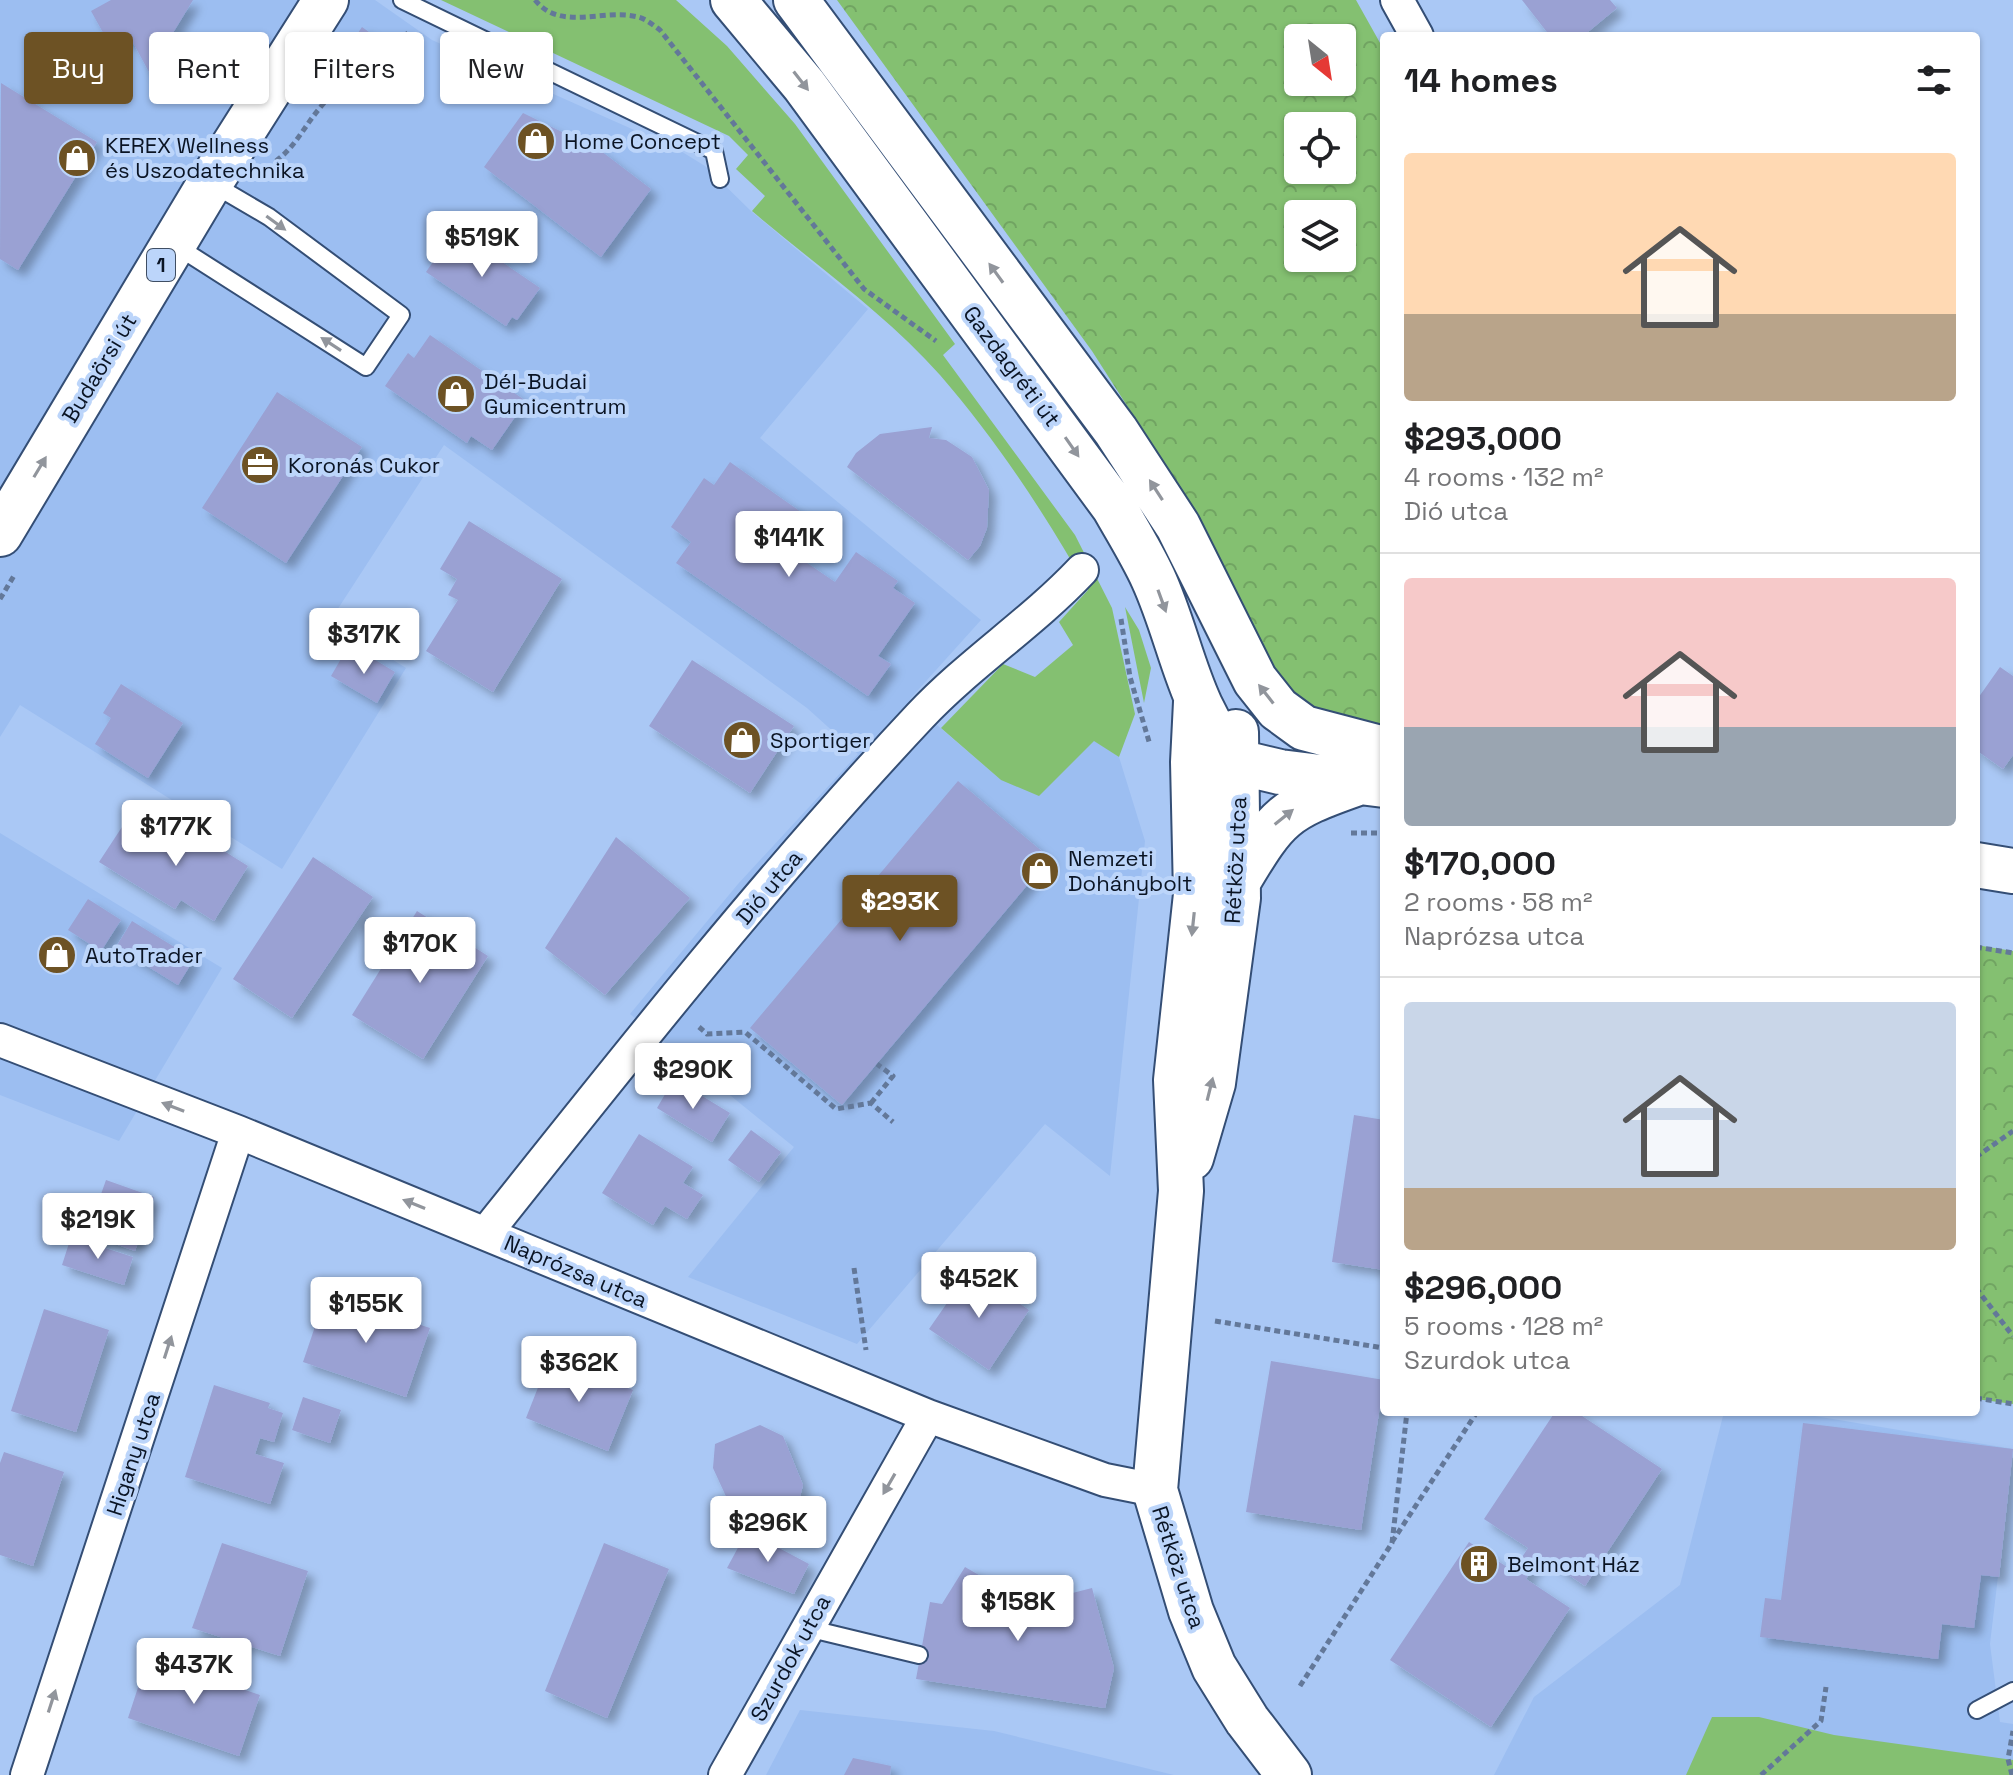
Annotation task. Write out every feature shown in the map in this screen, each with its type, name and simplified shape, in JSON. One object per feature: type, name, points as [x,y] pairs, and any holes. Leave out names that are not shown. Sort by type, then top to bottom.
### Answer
[{"type":"street","name":"Budaörsi út","points":[[0,534],[210,183],[326,0]]},
{"type":"street","name":"Gazdagréti út","points":[[733,0],[804,85],[1114,507],[1153,579],[1196,702]]},
{"type":"street","name":"Gazdagréti út","points":[[796,0],[1116,431],[1178,526],[1255,680],[1278,709],[1304,728],[1379,769]]},
{"type":"street","points":[[1397,0],[1415,32]]},
{"type":"street","name":"Gazdagréti út","points":[[1194,558],[1230,693],[1210,757]]},
{"type":"street","name":"Dió utca","points":[[486,1233],[675,997],[821,824],[923,713],[991,648],[1034,619],[1082,570]]},
{"type":"street","name":"Rétköz utca","points":[[1181,1191],[1213,1083],[1239,880],[1196,702]]},
{"type":"street","name":"Rétköz utca","points":[[1210,757],[1176,1080],[1181,1191],[1155,1490],[1187,1600],[1214,1667],[1247,1720],[1289,1775]]},
{"type":"street","points":[[1210,757],[1379,769]]},
{"type":"street","points":[[1239,880],[1268,831],[1289,812],[1379,769]]},
{"type":"street","points":[[1980,866],[2013,871]]},
{"type":"street","name":"Naprózsa utca","points":[[0,1040],[238,1132],[928,1416],[1105,1480],[1155,1490]]},
{"type":"street","name":"Higany utca","points":[[27,1775],[238,1132]]},
{"type":"street","name":"Szurdok utca","points":[[725,1775],[928,1416]]},
{"type":"lane","points":[[402,0],[714,151],[720,179]]},
{"type":"lane","points":[[173,244],[366,367],[401,315],[269,217],[210,183]]},
{"type":"lane","points":[[807,1628],[919,1655]]},
{"type":"lane","points":[[1977,1710],[2013,1691]]},
{"type":"path","points":[[535,0],[546,14],[570,18],[610,14],[641,17],[660,30],[864,289],[940,344]]},
{"type":"path","points":[[1119,605],[1130,677],[1210,757]]},
{"type":"path","points":[[1345,834],[1380,833]]},
{"type":"path","points":[[1980,948],[2013,953]]},
{"type":"path","points":[[707,1034],[745,1032],[836,1109],[871,1103],[893,1076],[877,1064]]},
{"type":"path","points":[[871,1103],[893,1122]]},
{"type":"path","points":[[1980,1154],[2013,1131]]},
{"type":"path","points":[[854,1268],[872,1394]]},
{"type":"path","points":[[1980,1293],[2013,1336]]},
{"type":"path","points":[[1215,1321],[1380,1347]]},
{"type":"path","points":[[1980,1399],[2013,1404]]},
{"type":"path","points":[[1392,1543],[1407,1416]]},
{"type":"path","points":[[1300,1686],[1474,1416]]},
{"type":"path","points":[[1761,1775],[1821,1721],[1826,1687]]},
{"type":"path","points":[[2012,1775],[2008,1759],[2013,1731]]},
{"type":"shaded area","points":[[0,0],[375,0],[421,32],[285,32],[285,104],[424,104],[424,34],[440,44],[440,104],[553,104],[553,94],[679,150],[705,166],[752,212],[868,309],[760,438],[981,620],[910,699],[923,713],[1001,780],[1094,740],[1119,757],[1145,841],[1110,1176],[1045,1124],[857,1344],[688,1277],[794,1147],[630,1014],[738,884],[858,754],[807,708],[444,445],[330,621],[406,668],[282,869],[20,705],[0,737]]},
{"type":"shaded area","points":[[0,833],[222,968],[119,1141],[0,1095]]},
{"type":"shaded area","points":[[1723,1416],[1815,1416],[2013,1449],[1990,1644],[2000,1722],[2013,1724],[2013,1775],[1494,1775],[1534,1697],[1680,1585]]},
{"type":"shaded area","points":[[800,1710],[994,1731],[1174,1775],[766,1775]]},
{"type":"green space","points":[[441,0],[676,0],[727,46],[795,124],[955,344],[943,355],[1075,535],[1112,608],[1135,714],[1119,757],[1094,741],[1039,796],[1001,780],[941,728],[1003,664],[1035,677],[1073,645],[1059,622],[1088,590],[1055,534],[1020,479],[940,375],[873,310],[752,211],[765,196],[736,169],[748,155],[729,136],[553,53],[553,32],[509,32]]},
{"type":"green space","points":[[837,0],[1356,0],[1380,43],[1380,735],[1289,701],[1267,675],[1207,531],[1092,351]]},
{"type":"green space","points":[[1125,607],[1139,630],[1151,668],[1144,703]]},
{"type":"green space","points":[[1980,946],[2013,951],[2013,1404],[1980,1400]]},
{"type":"green space","points":[[1712,1717],[1759,1717],[1834,1735],[2013,1760],[2013,1775],[1686,1775]]},
{"type":"building","points":[[111,0],[193,0],[173,32],[149,32],[149,72],[133,43],[133,32],[103,32],[91,11]]},
{"type":"building","points":[[1522,0],[1610,0],[1617,8],[1588,32],[1547,32]]},
{"type":"building","points":[[1,83],[24,97],[24,104],[35,104],[97,142],[18,270],[0,259]]},
{"type":"building","points":[[523,113],[601,151],[651,189],[601,257],[484,167]]},
{"type":"building","points":[[455,230],[540,288],[517,320],[512,317],[506,326],[426,272]]},
{"type":"building","name":"Dél-Budai Gumicentrum","points":[[430,335],[526,401],[492,450],[471,436],[467,443],[385,386],[408,353],[414,358]]},
{"type":"building","points":[[277,392],[362,447],[286,563],[202,508]]},
{"type":"building","points":[[932,427],[929,438],[946,440],[972,457],[989,490],[987,528],[980,546],[968,560],[847,467],[856,453],[880,434]]},
{"type":"building","points":[[730,462],[801,512],[779,544],[835,582],[856,552],[898,581],[893,588],[915,603],[878,656],[891,664],[868,696],[676,563],[691,542],[671,527],[704,478],[714,485]]},
{"type":"building","points":[[469,521],[562,579],[493,692],[426,651],[458,600],[448,595],[457,579],[440,569]]},
{"type":"building","points":[[345,652],[362,662],[367,655],[395,672],[377,703],[331,676]]},
{"type":"building","points":[[692,660],[794,726],[750,793],[649,726]]},
{"type":"building","points":[[2000,667],[2013,676],[2013,755],[2003,769],[1980,753],[1980,695]]},
{"type":"building","points":[[121,684],[183,723],[148,778],[95,744],[111,718],[103,713]]},
{"type":"building","points":[[958,781],[1050,858],[842,1105],[750,1028]]},
{"type":"building","points":[[156,819],[204,848],[208,841],[248,866],[214,921],[181,900],[175,909],[99,862],[122,827],[144,840]]},
{"type":"building","points":[[616,837],[690,898],[605,995],[545,948]]},
{"type":"building","points":[[313,857],[373,897],[292,1018],[233,979]]},
{"type":"building","points":[[88,899],[121,920],[101,951],[68,930]]},
{"type":"building","points":[[417,911],[488,956],[423,1059],[352,1015]]},
{"type":"building","points":[[132,921],[194,959],[178,985],[116,947]]},
{"type":"building","points":[[674,1079],[730,1113],[712,1142],[657,1108]]},
{"type":"building","points":[[1354,1115],[1380,1119],[1380,1269],[1332,1262]]},
{"type":"building","points":[[751,1130],[781,1152],[759,1182],[728,1160]]},
{"type":"building","points":[[639,1134],[693,1167],[683,1183],[703,1195],[687,1219],[665,1206],[653,1225],[602,1193]]},
{"type":"building","points":[[106,1180],[154,1197],[135,1251],[87,1234]]},
{"type":"building","points":[[71,1237],[133,1257],[124,1285],[62,1265]]},
{"type":"building","points":[[970,1270],[1029,1310],[989,1370],[929,1329]]},
{"type":"building","points":[[326,1294],[430,1328],[406,1397],[303,1362]]},
{"type":"building","points":[[44,1309],[109,1330],[76,1432],[11,1411]]},
{"type":"building","points":[[550,1357],[633,1390],[608,1451],[526,1418]]},
{"type":"building","points":[[1271,1361],[1380,1379],[1380,1406],[1361,1530],[1246,1512]]},
{"type":"building","points":[[214,1385],[270,1403],[268,1408],[283,1413],[274,1442],[260,1438],[255,1454],[284,1463],[270,1504],[185,1477]]},
{"type":"building","points":[[303,1397],[341,1410],[330,1443],[292,1430]]},
{"type":"building","name":"Belmont Ház","points":[[1552,1416],[1582,1416],[1662,1469],[1585,1586],[1541,1556],[1526,1579],[1570,1608],[1491,1727],[1390,1660],[1469,1542],[1513,1571],[1528,1548],[1484,1519]]},
{"type":"building","points":[[1803,1423],[2013,1449],[1999,1577],[1981,1575],[1974,1628],[1942,1624],[1938,1659],[1760,1637],[1765,1598],[1781,1600]]},
{"type":"building","points":[[760,1425],[783,1436],[803,1485],[795,1517],[768,1530],[735,1516],[713,1468],[715,1444]]},
{"type":"building","points":[[4,1452],[64,1472],[33,1566],[0,1555],[0,1463]]},
{"type":"building","points":[[747,1531],[809,1564],[794,1594],[727,1568]]},
{"type":"building","points":[[222,1543],[308,1571],[280,1656],[192,1628]]},
{"type":"building","points":[[604,1543],[669,1569],[607,1718],[545,1691]]},
{"type":"building","points":[[965,1567],[1005,1590],[1028,1585],[1049,1599],[1092,1588],[1114,1668],[1105,1708],[916,1679],[930,1602],[942,1604]]},
{"type":"building","points":[[148,1657],[260,1695],[239,1756],[128,1718]]},
{"type":"building","points":[[853,1758],[891,1766],[890,1775],[844,1775]]},
{"type":"place","name":"Home Concept","points":[[536,141]]},
{"type":"place","name":"KEREX Wellness és Uszodatechnika","points":[[77,158]]},
{"type":"place","name":"Dél-Budai Gumicentrum","points":[[456,394]]},
{"type":"place","name":"Koronás Cukor","points":[[260,465]]},
{"type":"place","name":"Sportiger","points":[[742,740]]},
{"type":"place","name":"Nemzeti Dohánybolt","points":[[1040,871]]},
{"type":"place","name":"AutoTrader","points":[[57,955]]},
{"type":"place","name":"Belmont Ház","points":[[1479,1564]]}]
